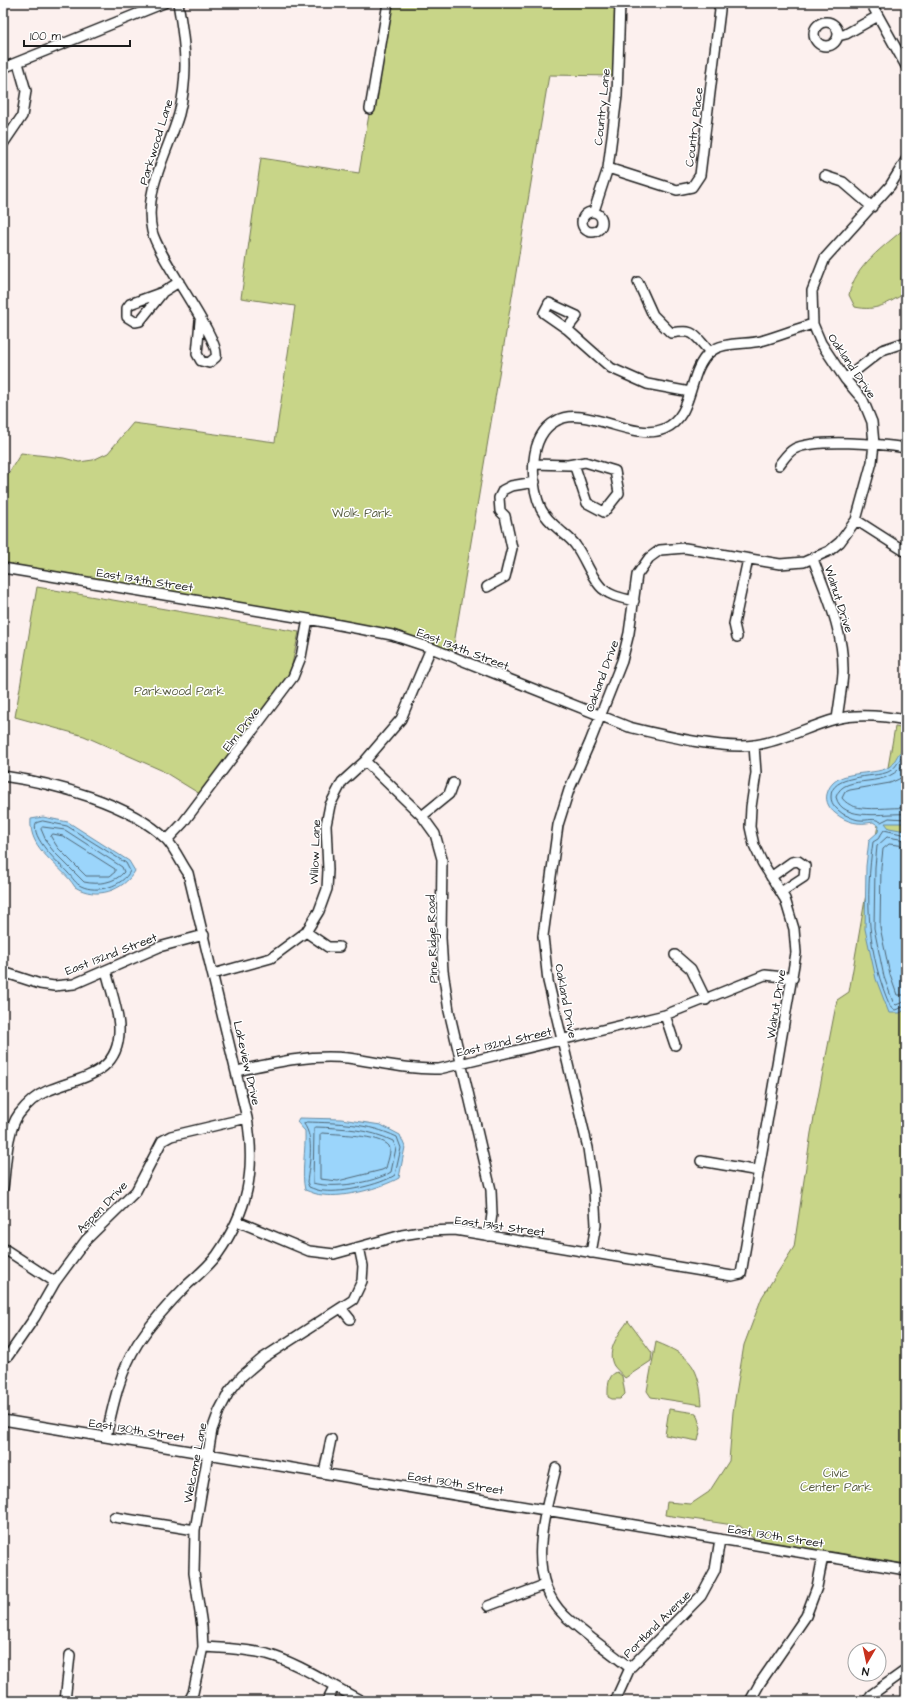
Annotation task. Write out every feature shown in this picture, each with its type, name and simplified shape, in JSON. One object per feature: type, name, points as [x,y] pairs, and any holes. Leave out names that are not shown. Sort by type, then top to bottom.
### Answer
[{"type":"street","points":[[3,68],[164,3]]},
{"type":"street","name":"Parkwood Lane","points":[[178,3],[186,43],[185,84],[178,114],[153,189],[150,212],[152,231],[157,247],[196,311],[200,321]]},
{"type":"street","points":[[370,108],[388,3]]},
{"type":"street","name":"Country Lane","points":[[594,212],[608,168],[617,96],[620,3]]},
{"type":"street","name":"Country Place","points":[[608,168],[677,190],[692,187],[700,175],[720,10],[718,3]]},
{"type":"street","points":[[871,3],[891,36],[906,66]]},
{"type":"street","points":[[838,36],[846,34],[878,16]]},
{"type":"street","points":[[3,144],[22,116],[26,91],[18,63]]},
{"type":"street","name":"Oakland Drive","points":[[591,1253],[596,1225],[594,1190],[588,1148],[548,981],[543,936],[548,889],[558,825],[569,790],[626,647],[637,575],[650,558],[660,550],[685,548],[789,565],[813,559],[829,551],[840,542],[856,520],[872,462],[874,444],[872,422],[863,400],[827,355],[813,324],[812,291],[825,258],[890,186],[906,160]]},
{"type":"street","points":[[825,176],[844,182],[872,207]]},
{"type":"street","points":[[163,292],[179,282]]},
{"type":"street","points":[[638,282],[652,315],[671,333],[691,332],[710,352]]},
{"type":"street","points":[[634,601],[614,596],[602,589],[576,545],[549,520],[542,510],[537,497],[534,464],[536,446],[542,433],[556,420],[573,416],[644,431],[664,429],[674,423],[682,413],[698,366],[710,352],[721,347],[760,341],[813,324]]},
{"type":"street","points":[[567,329],[612,368],[647,384],[690,392]]},
{"type":"street","points":[[845,379],[882,350],[906,342]]},
{"type":"street","points":[[779,465],[794,449],[802,447],[843,443],[874,444],[906,448]]},
{"type":"street","points":[[534,464],[574,464],[585,462],[615,471],[620,493],[604,512],[587,503],[574,464]]},
{"type":"street","points":[[487,587],[505,577],[512,548],[505,516],[500,511],[499,498],[503,490],[511,486],[535,482]]},
{"type":"street","points":[[856,520],[906,552]]},
{"type":"street","points":[[737,638],[734,624],[748,559]]},
{"type":"street","name":"Walnut Drive","points":[[813,559],[834,614],[841,642],[843,672],[837,719]]},
{"type":"street","name":"East 134th Street","points":[[3,568],[308,619],[392,635],[431,648],[629,727],[721,745],[754,745],[780,739],[837,719],[865,716],[906,720]]},
{"type":"street","name":"Elm Drive","points":[[167,840],[183,823],[293,678],[301,657],[308,619]]},
{"type":"street","name":"Willow Lane","points":[[213,974],[271,958],[306,932],[319,911],[326,888],[328,870],[326,825],[330,804],[342,782],[365,761],[401,719],[431,648]]},
{"type":"street","name":"Walnut Drive","points":[[741,1274],[793,978],[796,953],[794,929],[785,899],[762,862],[754,845],[750,827],[751,807],[756,773],[754,745]]},
{"type":"street","name":"Pine Ridge Road","points":[[365,761],[422,816],[435,834],[442,859],[441,938],[443,971],[449,1011],[491,1190],[492,1214],[489,1236]]},
{"type":"street","name":"Lakeview Drive","points":[[3,776],[41,782],[78,792],[139,818],[167,840],[188,873],[247,1118],[251,1144],[251,1170],[247,1197],[237,1221],[216,1256],[163,1309],[137,1344],[117,1388],[106,1437]]},
{"type":"street","points":[[422,816],[449,794],[453,783]]},
{"type":"street","points":[[771,877],[792,862],[798,861],[805,866],[804,877],[781,892]]},
{"type":"street","points":[[306,932],[328,947],[339,947]]},
{"type":"street","name":"East 132nd Street","points":[[3,972],[40,984],[54,986],[74,984],[159,947],[204,935]]},
{"type":"street","points":[[675,955],[690,969],[706,1000]]},
{"type":"street","points":[[3,1188],[10,1135],[18,1116],[32,1100],[46,1092],[92,1076],[103,1068],[112,1056],[117,1042],[119,1026],[106,970]]},
{"type":"street","name":"East 132nd Street","points":[[236,1071],[284,1060],[316,1056],[348,1058],[418,1070],[439,1069],[665,1016],[765,975],[793,978]]},
{"type":"street","points":[[665,1016],[675,1045]]},
{"type":"street","name":"Aspen Drive","points":[[3,1355],[8,1356],[35,1317],[55,1282],[86,1240],[136,1191],[162,1141],[171,1136],[247,1118]]},
{"type":"street","points":[[701,1161],[759,1171]]},
{"type":"street","name":"East 131st Street","points":[[237,1221],[309,1251],[334,1254],[402,1235],[427,1231],[455,1230],[732,1276],[741,1274]]},
{"type":"street","name":"Welcome Lane","points":[[189,1701],[193,1693],[203,1647],[202,1626],[194,1573],[195,1530],[212,1430],[219,1411],[229,1392],[242,1376],[263,1358],[353,1300],[362,1282],[363,1266],[359,1247]]},
{"type":"street","points":[[3,1248],[55,1282]]},
{"type":"street","points":[[341,1308],[350,1320]]},
{"type":"street","name":"East 130th Street","points":[[3,1420],[906,1570]]},
{"type":"street","points":[[324,1473],[330,1438]]},
{"type":"street","points":[[556,1468],[546,1510],[539,1557],[544,1585],[563,1614],[630,1668]]},
{"type":"street","points":[[114,1516],[195,1530]]},
{"type":"street","name":"Portland Avenue","points":[[615,1701],[630,1668],[701,1596],[715,1570],[720,1539]]},
{"type":"street","points":[[750,1701],[760,1683],[806,1616],[817,1587],[823,1556]]},
{"type":"street","points":[[488,1606],[544,1585]]},
{"type":"street","points":[[203,1647],[243,1649],[268,1654],[292,1664],[362,1701]]},
{"type":"street","points":[[65,1701],[70,1655]]},
{"type":"street","points":[[867,1701],[871,1695],[906,1670]]},
{"type":"street","points":[[327,1701],[334,1687]]},
{"type":"green space","name":"Wolk Park","points":[[388,3],[592,3],[615,9],[614,76],[549,75],[452,656],[392,635],[3,568],[3,482],[21,453],[64,458],[79,462],[93,460],[108,453],[133,423],[275,442],[295,306],[241,298],[261,158],[359,173]]},
{"type":"green space","points":[[906,227],[906,293],[882,306],[870,308],[855,307],[849,295],[852,284],[857,275],[880,249]]},
{"type":"green space","name":"Parkwood Park","points":[[37,587],[299,632],[291,669],[281,689],[200,794],[161,770],[84,736],[15,717]]},
{"type":"green space","name":"Civic Center Park","points":[[895,727],[906,729],[906,1564],[754,1539],[740,1526],[665,1515],[667,1502],[691,1504],[709,1492],[729,1461],[733,1412],[744,1345],[762,1297],[794,1247],[811,1133],[837,1000],[849,992]]},
{"type":"green space","points":[[628,1321],[652,1353],[651,1361],[625,1378],[614,1366],[611,1354],[615,1342]]},
{"type":"green space","points":[[656,1342],[678,1352],[691,1364],[699,1381],[702,1405],[651,1397],[647,1391]]},
{"type":"green space","points":[[617,1372],[622,1376],[625,1394],[620,1399],[612,1399],[608,1397],[609,1383],[611,1376]]},
{"type":"green space","points":[[669,1409],[696,1413],[701,1428],[698,1441],[665,1435]]},
{"type":"water","points":[[906,748],[906,823],[885,823],[889,828],[906,831],[906,1009],[900,1013],[889,1013],[876,979],[865,929],[866,866],[869,840],[878,832],[879,826],[873,822],[858,823],[844,819],[835,813],[828,805],[827,794],[830,786],[843,777],[877,771],[889,767],[892,765],[900,752]]},
{"type":"water","points":[[43,817],[68,822],[129,861],[135,871],[124,884],[108,891],[92,893],[75,887],[40,849],[35,840],[31,830],[31,819]]},
{"type":"water","points":[[299,1118],[341,1119],[381,1125],[400,1135],[405,1147],[399,1178],[373,1189],[352,1194],[332,1196],[321,1195],[305,1190],[303,1177],[305,1131],[297,1122]]}]
